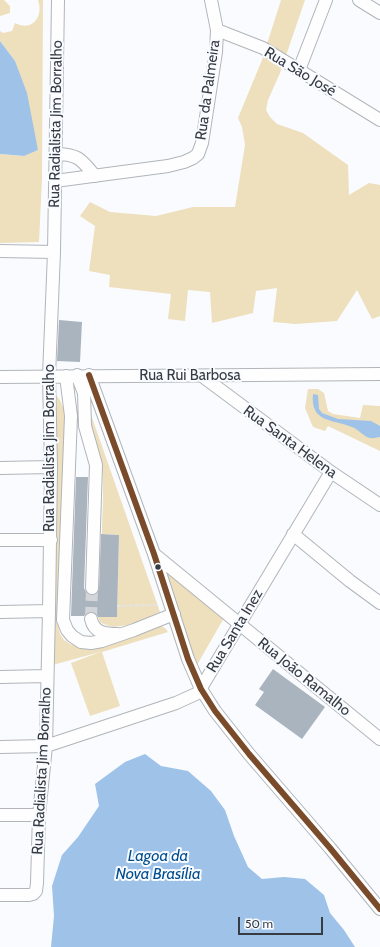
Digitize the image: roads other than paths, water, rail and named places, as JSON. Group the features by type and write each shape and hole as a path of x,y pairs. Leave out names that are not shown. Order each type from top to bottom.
{"street":[{"name":"Rua Radialista Jim Borralho","path":"0,895 23,896 34,894 36,891 39,815 46,746 51,540 49,376 54,252 58,0"},
{"name":"Rua da Palmeira","path":"55,181 168,166 184,162 198,154 202,143 205,126 216,52 217,30 211,0"},
{"path":"298,70 326,0"},
{"path":"359,0 380,13"},
{"name":"Rua São José","path":"217,30 263,48 380,120"},
{"path":"55,154 69,154 77,158 86,164 95,176"},
{"path":"0,252 54,252"},
{"name":"Rua Rui Barbosa","path":"0,376 380,374"},
{"path":"77,375 84,393 85,426 96,465 92,588"},
{"path":"77,375 97,396 154,554 188,659 201,689 215,711 249,754 380,909"},
{"path":"77,375 71,416 63,620 67,630 72,636 81,642 90,643 102,641 134,630 172,609"},
{"name":"Rua Santa Helena","path":"202,376 331,472 380,505"},
{"path":"84,393 97,396"},
{"path":"0,468 51,467"},
{"name":"Rua Santa Inez","path":"0,747 46,746 176,703 198,693 331,472"},
{"path":"293,534 380,604"},
{"path":"0,540 51,540"},
{"name":"Rua João Ramalho","path":"154,554 380,739"},
{"path":"0,612 49,611"},
{"path":"90,619 92,626 98,631 110,634 122,634"},
{"path":"0,677 47,676"},
{"path":"0,815 39,815"}],"water":[{"path":"0,41 15,61 27,93 38,150 24,156 0,154"},
{"path":"313,394 318,395 319,409 322,413 338,419 371,421 380,426 380,437 368,437 354,428 345,424 331,421 319,415 315,410 313,403"},
{"name":"Lagoa da Nova Brasília","path":"145,754 161,766 188,771 211,791 225,810 234,836 248,867 262,879 284,877 305,879 324,895 330,913 344,930 355,947 51,947 54,916 52,886 62,855 78,837 99,806 95,784 125,762"}],"tunnel":[{"path":"91,619 92,588"}]}
